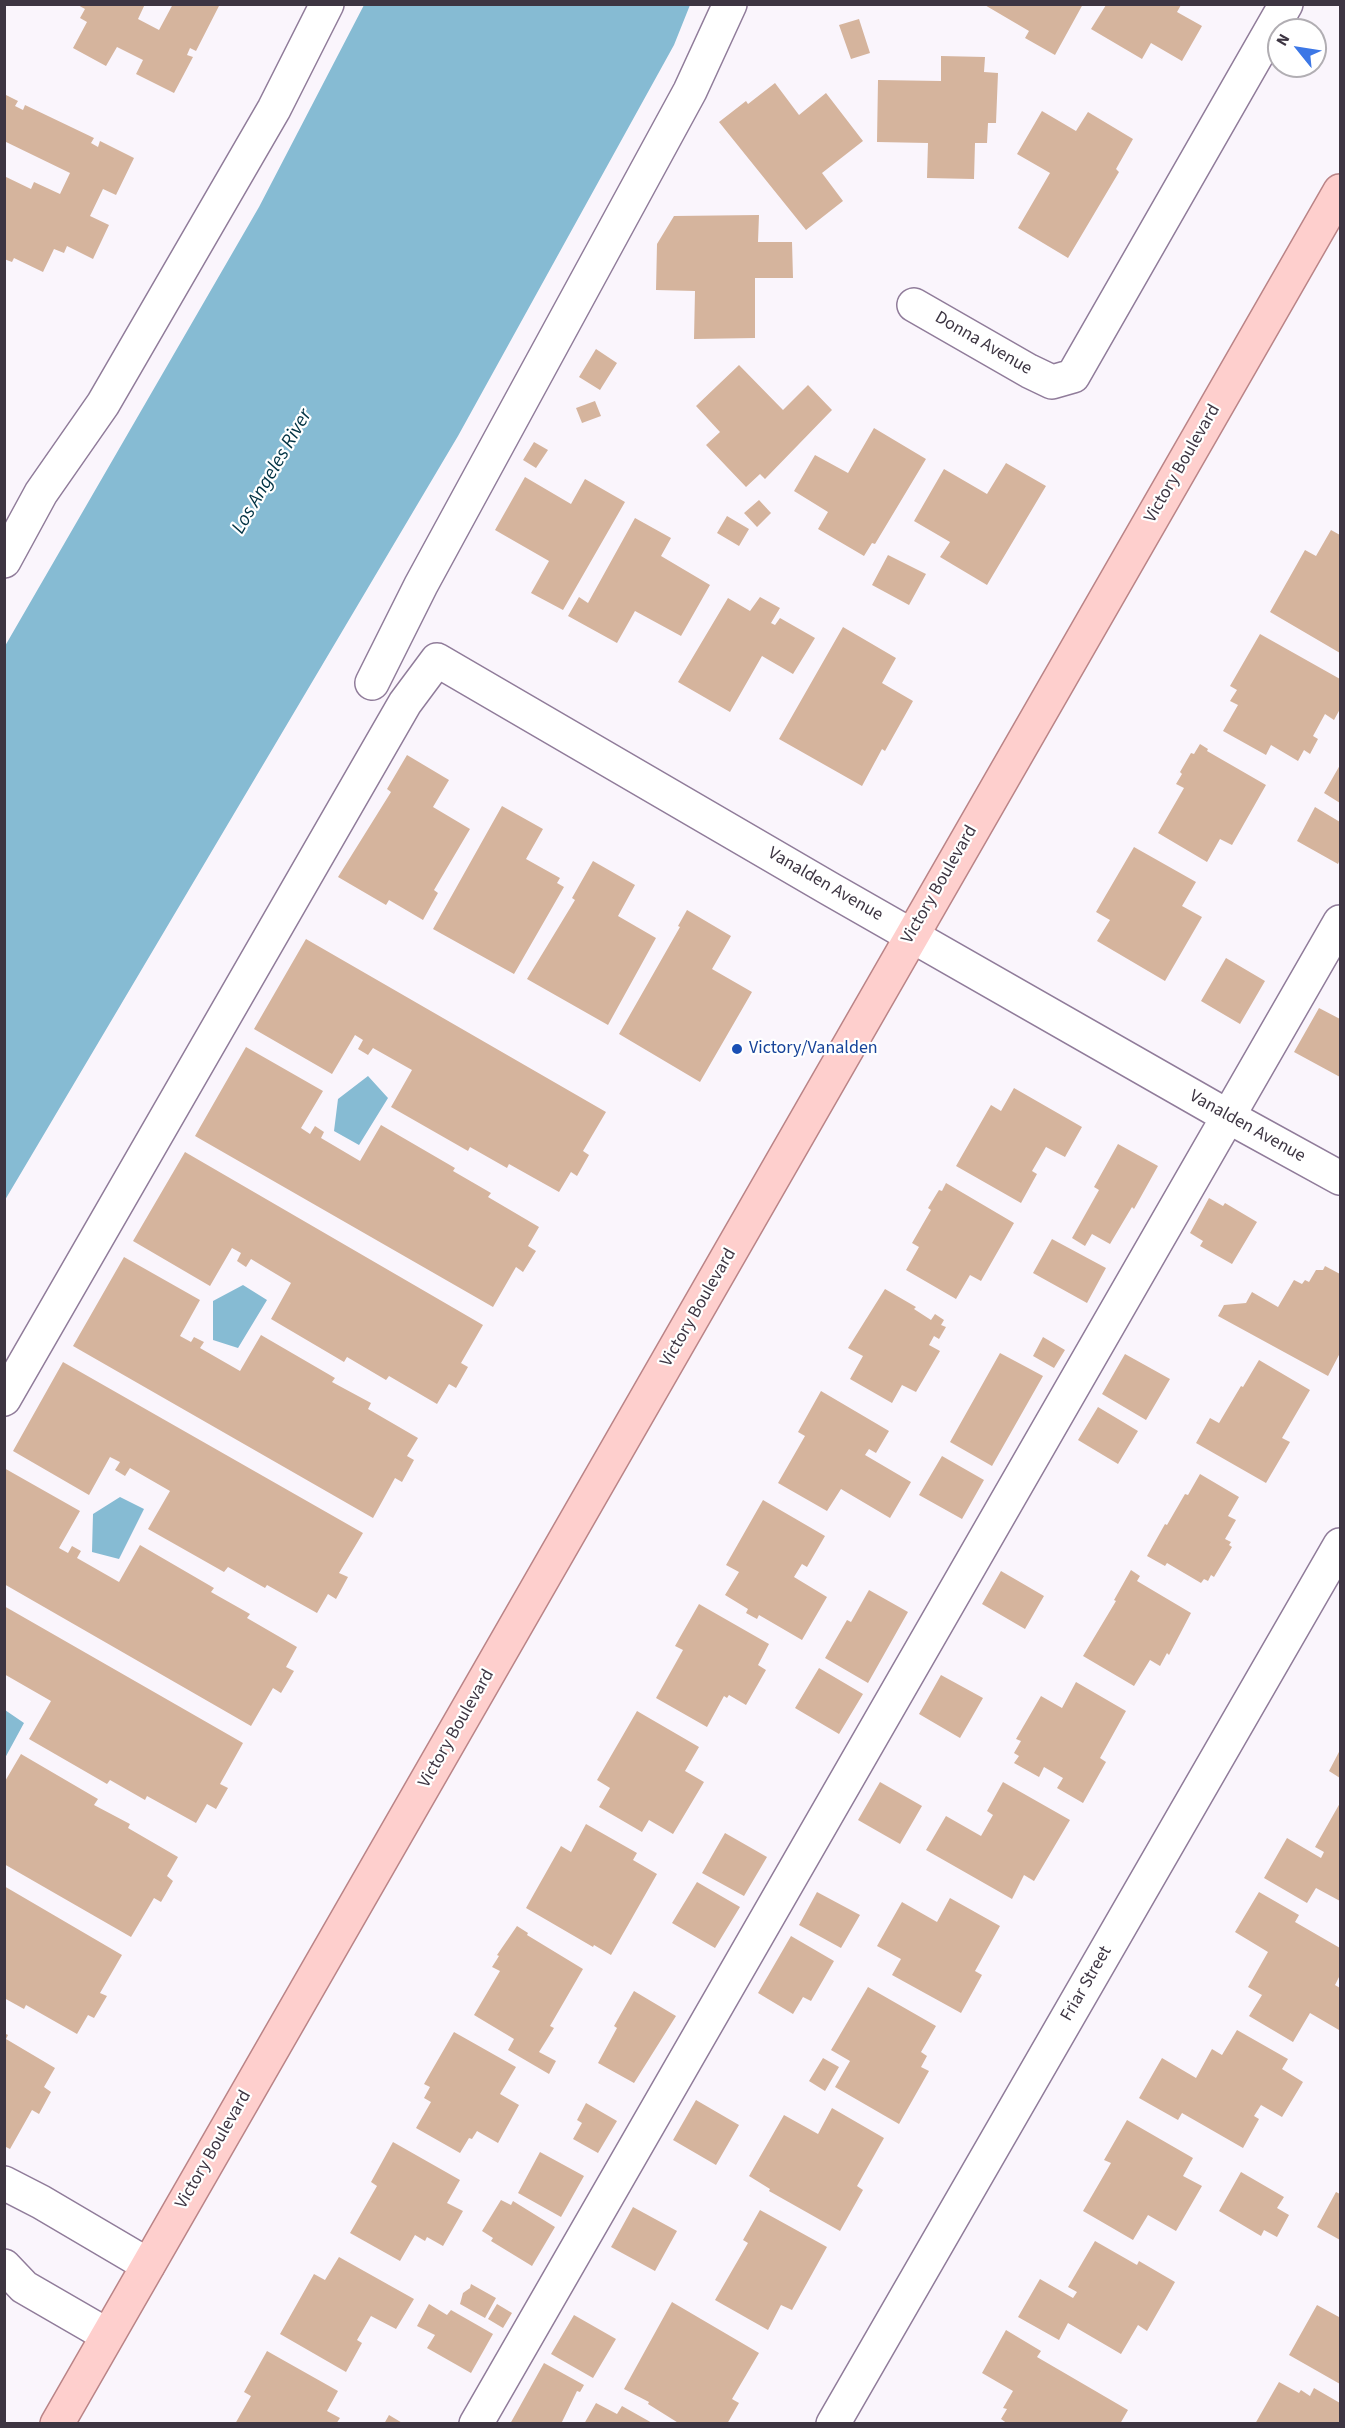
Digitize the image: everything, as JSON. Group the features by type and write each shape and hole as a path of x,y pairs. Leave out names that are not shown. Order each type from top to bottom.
{"main road":[{"name":"Victory Boulevard","path":"57,2424 911,935 1341,191"}],"street":[{"path":"4,561 42,493 103,404 192,251 274,109 327,4"},
{"path":"372,683 421,585 690,91 730,4"},
{"name":"Donna Avenue","path":"914,304 1029,372 1052,382 1073,376 1286,4"},
{"name":"Vanalden Avenue","path":"4,1399 405,703 437,660 911,935 1229,1117 1341,1178"},
{"path":"476,2424 1341,922"},
{"name":"Friar Street","path":"833,2424 1341,1545"},
{"path":"4,2183 148,2265"},
{"path":"11,2282 107,2335"}],"water":[{"name":"Los Angeles River","path":"364,5 690,5 674,45 458,436 5,1200 5,646 259,207"},
{"path":"368,1076 388,1098 359,1145 334,1131 338,1099"},
{"path":"243,1285 267,1300 238,1348 213,1340 213,1301"},
{"path":"120,1497 144,1509 119,1559 92,1552 93,1514"},
{"path":"5,1710 24,1723 5,1758"}],"building":[{"path":"76,4 145,4 138,19 159,30 173,4 220,4 196,51 190,48 187,55 193,57 174,93 136,74 143,60 117,47 106,66 73,48 87,22 80,18 85,9"},
{"path":"983,4 1083,4 1055,55 1025,38 1029,31"},
{"path":"1106,5 1181,5 1177,12 1202,26 1182,61 1151,43 1142,59 1091,29"},
{"path":"859,19 870,53 851,59 839,25"},
{"path":"941,56 985,57 984,72 998,73 996,123 988,123 987,143 975,143 974,179 927,178 928,143 877,142 878,80 941,81"},
{"path":"775,83 799,115 826,93 863,141 822,173 843,201 806,230 719,122 746,101 748,104"},
{"path":"4,94 18,101 15,106 23,110 25,105 94,138 91,143 98,147 100,141 134,158 116,195 103,189 90,216 109,225 93,259 67,246 64,253 54,249 43,272 14,258 12,262 4,259 4,176 31,189 34,182 60,194 70,173 4,141"},
{"path":"1042,111 1076,131 1088,112 1133,139 1116,169 1119,172 1068,258 1018,228 1050,173 1017,154"},
{"path":"759,215 758,242 792,242 793,278 755,278 755,338 694,339 695,291 656,290 657,244 674,216"},
{"path":"596,349 617,363 600,390 579,377"},
{"path":"739,365 783,410 808,385 832,410 765,479 760,474 746,487 706,445 720,432 696,406"},
{"path":"595,401 601,416 582,423 576,408"},
{"path":"874,428 926,459 875,544 872,543 864,556 818,529 828,512 794,491 815,455 848,473"},
{"path":"534,442 548,450 536,468 523,460"},
{"path":"1006,463 1046,486 987,585 940,557 950,542 914,521 944,469 987,494"},
{"path":"525,477 571,504 585,479 625,502 563,610 531,593 549,561 495,530"},
{"path":"759,500 771,513 757,527 744,513"},
{"path":"727,516 749,529 739,546 717,533"},
{"path":"635,518 671,538 661,556 710,585 681,636 635,611 617,643 568,616 579,597 588,603"},
{"path":"1331,530 1340,535 1340,653 1270,612 1305,550 1316,556"},
{"path":"888,555 926,574 909,605 872,585"},
{"path":"760,597 780,608 771,623 775,625 780,618 815,638 793,674 762,656 730,712 678,682 728,598 750,611"},
{"path":"843,627 896,658 882,683 913,701 885,751 882,749 862,786 779,739"},
{"path":"1260,634 1340,679 1340,709 1334,720 1325,714 1313,736 1318,739 1310,754 1304,750 1298,761 1271,745 1266,755 1223,731 1238,705 1230,701 1237,690 1230,686"},
{"path":"1200,744 1208,749 1207,751 1266,785 1232,845 1220,839 1207,862 1158,833 1184,788 1176,784 1182,774 1180,772 1191,753 1194,754"},
{"path":"407,755 449,780 433,807 470,829 434,890 438,893 423,920 389,900 386,905 338,877 391,792 387,789"},
{"path":"1340,765 1340,803 1324,793"},
{"path":"502,806 543,829 526,859 560,878 557,883 564,887 514,974 433,929"},
{"path":"1315,807 1340,822 1338,864 1297,841"},
{"path":"1134,847 1196,882 1182,906 1202,917 1165,981 1097,941 1110,920 1096,912"},
{"path":"593,861 635,885 618,916 656,938 608,1025 527,979 575,900 572,898"},
{"path":"687,910 731,936 712,969 752,992 700,1082 619,1034 680,927 678,926"},
{"path":"306,939 606,1112 583,1151 589,1155 577,1176 571,1172 559,1192 509,1164 507,1168 470,1147 468,1151 391,1107 412,1070 373,1048 368,1055 358,1049 363,1040 355,1035 332,1074 254,1029"},
{"path":"1226,958 1265,981 1240,1024 1201,1001"},
{"path":"1319,1008 1340,1019 1340,1077 1294,1052"},
{"path":"246,1047 323,1091 301,1128 310,1134 315,1126 324,1132 321,1138 360,1161 381,1125 455,1168 453,1171 491,1193 488,1197 539,1227 528,1246 536,1251 523,1272 516,1267 493,1307 195,1136"},
{"path":"1014,1088 1082,1127 1065,1157 1046,1147 1032,1171 1037,1174 1021,1203 956,1166 991,1105 1001,1111"},
{"path":"1118,1144 1158,1166 1134,1209 1132,1207 1110,1244 1092,1234 1085,1246 1072,1238 1099,1190 1094,1187"},
{"path":"185,1152 483,1325 461,1363 468,1367 456,1388 449,1384 437,1404 389,1376 386,1380 347,1357 344,1362 271,1319 291,1283 251,1259 246,1267 237,1261 241,1253 232,1248 210,1286 133,1241"},
{"path":"946,1183 1014,1223 981,1281 970,1275 956,1299 906,1270 919,1247 912,1243 931,1210 928,1208"},
{"path":"1209,1198 1223,1206 1225,1203 1257,1222 1232,1264 1200,1246 1203,1241 1190,1233"},
{"path":"1052,1239 1106,1268 1087,1303 1033,1273"},
{"path":"124,1257 200,1300 180,1336 191,1342 194,1337 204,1342 200,1348 240,1371 261,1335 335,1378 332,1382 371,1403 368,1409 418,1438 407,1456 414,1460 402,1482 395,1478 373,1518 73,1346"},
{"path":"1325,1266 1340,1274 1340,1353 1328,1376 1218,1316 1224,1305 1246,1303 1252,1292 1278,1307 1294,1280 1302,1284 1305,1280 1309,1282 1316,1270 1323,1270"},
{"path":"885,1289 916,1307 914,1309 931,1320 935,1314 944,1320 941,1325 946,1327 939,1339 934,1336 929,1345 940,1351 916,1392 902,1385 892,1403 850,1379 863,1356 848,1348"},
{"path":"1043,1337 1065,1350 1054,1368 1033,1356"},
{"path":"1000,1353 1043,1376 992,1466 950,1442"},
{"path":"1125,1354 1170,1379 1146,1420 1102,1394"},
{"path":"1259,1360 1310,1390 1282,1438 1290,1442 1266,1483 1196,1443 1210,1418 1219,1423"},
{"path":"63,1362 363,1533 339,1573 348,1577 336,1599 328,1594 317,1613 267,1585 265,1588 228,1567 224,1572 148,1529 170,1491 130,1468 125,1476 115,1470 120,1462 110,1457 89,1495 13,1451"},
{"path":"821,1391 889,1431 876,1453 869,1449 865,1455 911,1482 890,1518 841,1489 827,1511 778,1483 805,1436 798,1432"},
{"path":"1098,1407 1138,1431 1118,1464 1078,1440"},
{"path":"942,1456 984,1480 962,1519 919,1495"},
{"path":"4,1468 80,1511 59,1548 68,1553 72,1546 81,1551 77,1558 119,1582 140,1545 214,1588 211,1592 250,1614 247,1618 297,1647 286,1667 294,1671 281,1693 273,1688 251,1726 4,1584"},
{"path":"1200,1474 1239,1497 1228,1516 1236,1520 1225,1539 1231,1542 1229,1545 1232,1547 1214,1577 1211,1575 1208,1581 1204,1579 1201,1583 1167,1563 1165,1566 1147,1556 1165,1524 1167,1525 1185,1494 1188,1495"},
{"path":"763,1500 825,1536 807,1567 802,1564 794,1577 827,1597 802,1640 759,1615 757,1619 746,1613 748,1609 725,1595 739,1572 726,1565"},
{"path":"1131,1570 1140,1576 1137,1581 1191,1613 1169,1655 1167,1653 1160,1666 1150,1660 1134,1686 1083,1656 1116,1601 1114,1600"},
{"path":"1001,1571 1044,1596 1025,1629 982,1604"},
{"path":"869,1590 908,1612 868,1683 825,1658 847,1620 851,1622"},
{"path":"699,1604 769,1644 758,1665 766,1670 746,1705 729,1695 727,1698 724,1696 707,1727 656,1698 683,1650 675,1646"},
{"path":"4,1606 243,1743 220,1784 228,1788 216,1809 207,1804 196,1823 147,1796 145,1800 110,1780 107,1784 29,1739 51,1701 4,1674"},
{"path":"819,1668 863,1694 839,1734 795,1708"},
{"path":"941,1675 983,1698 960,1738 919,1714"},
{"path":"1076,1682 1126,1711 1100,1758 1106,1762 1083,1803 1057,1788 1063,1778 1044,1767 1039,1777 1014,1763 1019,1756 1014,1753 1021,1741 1016,1739 1041,1696 1062,1708"},
{"path":"637,1711 699,1747 685,1771 704,1782 673,1834 649,1820 642,1832 599,1807 610,1788 597,1780"},
{"path":"1340,1750 1340,1778 1329,1771"},
{"path":"21,1754 98,1799 94,1805 130,1824 128,1828 178,1857 167,1876 173,1881 161,1902 154,1898 131,1937 4,1864 4,1783"},
{"path":"880,1782 922,1806 900,1844 858,1820"},
{"path":"1003,1782 1070,1820 1034,1881 1024,1875 1012,1899 926,1850 946,1816 981,1836 993,1815 987,1811"},
{"path":"1340,1803 1340,1901 1316,1888 1307,1903 1264,1878 1287,1838 1321,1858 1324,1852 1315,1847"},
{"path":"586,1824 637,1853 633,1860 657,1874 611,1955 526,1908 561,1846 571,1852"},
{"path":"725,1833 767,1857 744,1896 702,1873"},
{"path":"697,1882 740,1907 715,1948 672,1923"},
{"path":"4,1886 122,1955 100,1993 107,1996 94,2018 88,2015 77,2034 26,2005 24,2009 4,1998"},
{"path":"817,1892 860,1915 841,1948 799,1925"},
{"path":"1259,1892 1299,1915 1295,1922 1340,1948 1340,1975 1335,1985 1340,1988 1339,2030 1310,2013 1293,2042 1249,2016 1262,1995 1248,1987 1268,1952 1235,1932"},
{"path":"950,1898 1000,1926 975,1971 982,1975 961,2013 892,1975 901,1959 877,1946 902,1902 937,1922"},
{"path":"517,1926 528,1933 527,1935 583,1969 550,2026 554,2028 539,2052 556,2061 549,2074 508,2050 514,2039 474,2015 500,1971 492,1967 499,1956 497,1955"},
{"path":"791,1936 834,1961 811,2001 803,1997 793,2014 758,1993"},
{"path":"868,1987 936,2026 921,2052 927,2056 921,2067 929,2071 899,2124 835,2087 850,2061 831,2050"},
{"path":"634,1991 676,2016 634,2083 598,2063 617,2028 614,2026"},
{"path":"1237,2030 1288,2059 1282,2069 1303,2082 1282,2117 1261,2105 1254,2116 1259,2119 1243,2148 1182,2113 1178,2120 1139,2098 1162,2058 1196,2078 1212,2049 1222,2055"},
{"path":"454,2032 516,2067 500,2094 519,2105 498,2143 477,2131 472,2139 469,2138 460,2153 416,2128 431,2102 424,2098 430,2087 424,2084"},
{"path":"4,2033 8,2035 6,2039 55,2068 44,2087 51,2092 39,2114 32,2110 10,2149 4,2146"},
{"path":"823,2058 839,2067 825,2091 809,2081"},
{"path":"696,2100 739,2125 716,2165 673,2140"},
{"path":"586,2103 617,2121 598,2153 573,2139 582,2123 577,2120"},
{"path":"832,2108 884,2138 857,2186 863,2190 840,2231 769,2191 770,2189 749,2176 784,2115 818,2134"},
{"path":"1127,2120 1193,2158 1183,2176 1202,2186 1176,2231 1148,2215 1133,2240 1083,2211 1111,2163 1104,2160"},
{"path":"393,2142 460,2180 447,2203 463,2211 443,2246 427,2237 425,2241 415,2235 400,2261 350,2233 377,2186 371,2182"},
{"path":"540,2152 584,2176 561,2217 518,2193"},
{"path":"1241,2172 1284,2197 1277,2208 1289,2215 1277,2237 1264,2230 1261,2236 1219,2211"},
{"path":"1336,2192 1340,2194 1340,2240 1317,2227"},
{"path":"501,2200 511,2205 513,2201 555,2227 532,2266 491,2241 493,2238 482,2231"},
{"path":"633,2207 677,2231 655,2271 611,2247"},
{"path":"760,2210 827,2247 792,2310 781,2305 768,2330 715,2300 748,2243 743,2240"},
{"path":"1095,2241 1137,2265 1139,2261 1175,2282 1147,2331 1138,2325 1121,2354 1068,2323 1059,2340 1018,2317 1040,2279 1073,2298 1077,2292 1068,2287"},
{"path":"339,2257 414,2299 396,2329 371,2316 357,2340 362,2343 346,2372 280,2334 314,2274 325,2280"},
{"path":"471,2284 496,2298 485,2318 460,2304 463,2293 470,2288"},
{"path":"672,2302 759,2353 732,2399 739,2403 727,2424 680,2424 648,2404 649,2402 624,2389"},
{"path":"429,2304 447,2315 451,2310 493,2334 471,2373 427,2348 435,2335 417,2326"},
{"path":"497,2304 512,2313 503,2328 488,2319"},
{"path":"1317,2305 1339,2317 1340,2314 1340,2384 1289,2355"},
{"path":"574,2315 616,2339 593,2378 551,2354"},
{"path":"1006,2330 1041,2351 1037,2357 1128,2410 1120,2424 1008,2424 1001,2419 1007,2409 1003,2408 1013,2391 982,2373"},
{"path":"267,2351 338,2391 327,2411 340,2418 336,2424 235,2424 251,2396 244,2392"},
{"path":"544,2363 584,2385 580,2392 577,2391 561,2424 510,2424"},
{"path":"1279,2382 1310,2396 1314,2388 1340,2403 1340,2424 1255,2424"},
{"path":"596,2403 617,2414 622,2406 654,2424 584,2424"},
{"path":"389,2415 404,2424 384,2424"}],"place":[{"name":"Victory/Vanalden","path":"737,1049"}]}
